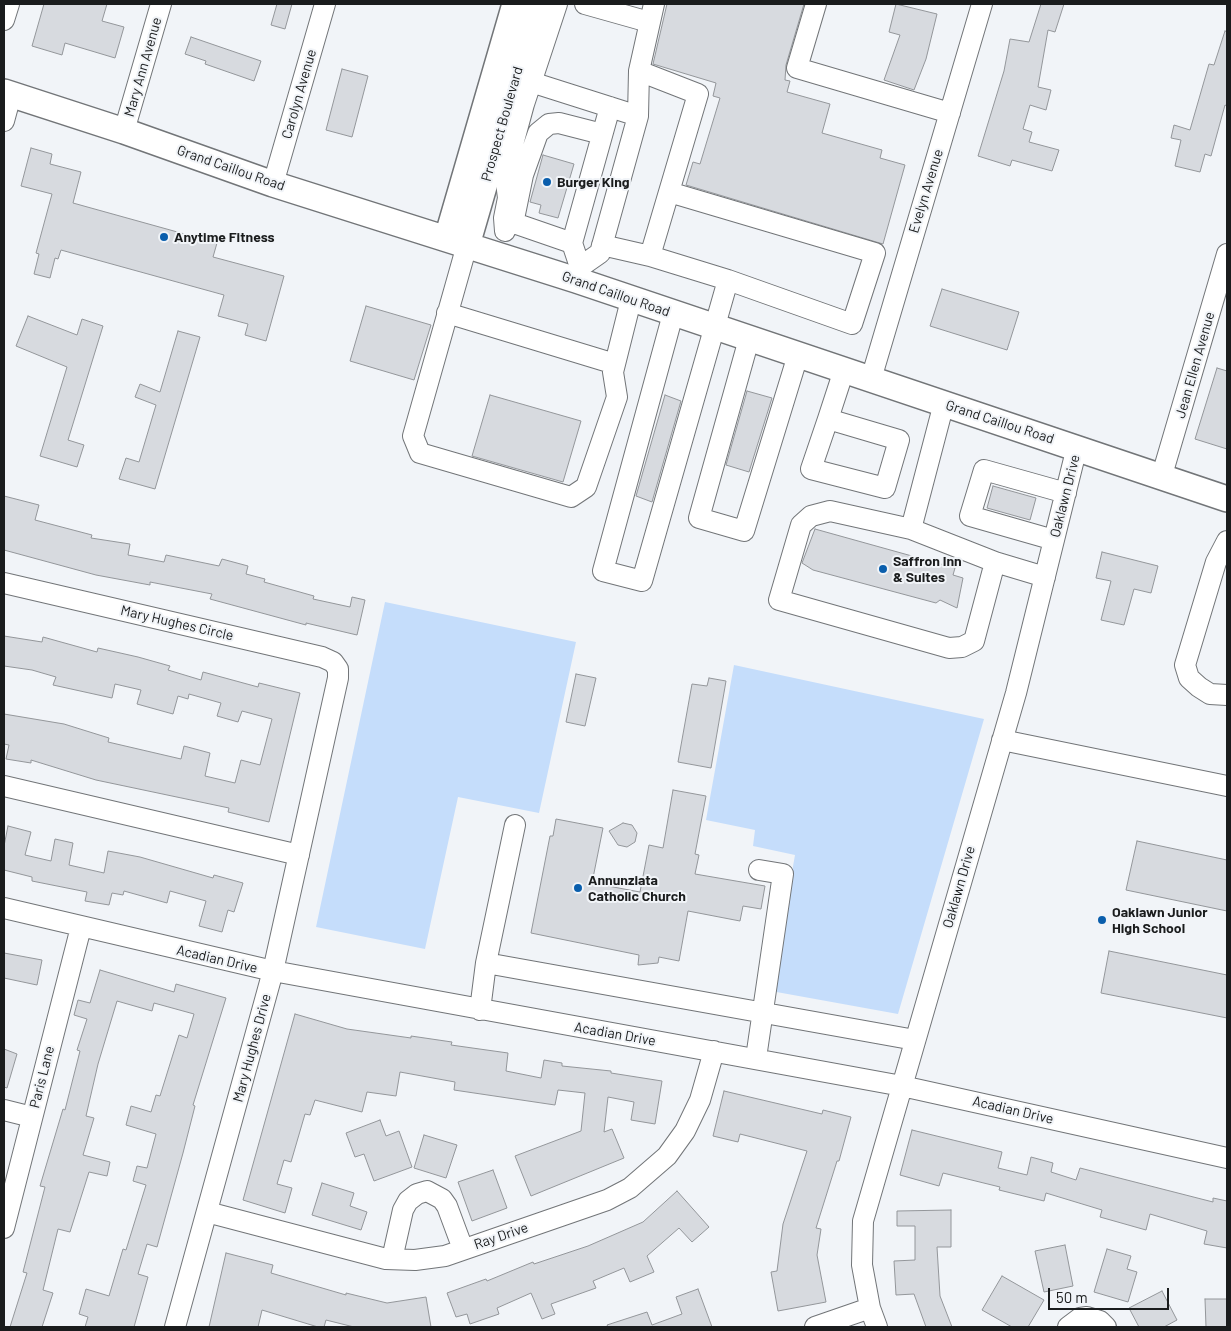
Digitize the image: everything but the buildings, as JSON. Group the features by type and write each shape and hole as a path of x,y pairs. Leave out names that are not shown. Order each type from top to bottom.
{"main road":[{"name":"Prospect Boulevard","path":"457,242 515,4"},
{"name":"Prospect Boulevard","path":"457,242 497,173 535,43 537,4"},
{"name":"Grand Caillou Road","path":"8,93 124,131 273,184 497,255 578,274 631,300 1227,498"}],"street":[{"path":"4,20 9,4"},
{"name":"Mary Ann Avenue","path":"124,131 161,4"},
{"name":"Carolyn Avenue","path":"273,184 325,4"},
{"path":"557,4 535,43 531,82 497,173 508,198 504,218 510,227 572,243"},
{"path":"578,274 600,253 638,116 638,71 652,13 585,4"},
{"path":"816,4 797,68 950,113"},
{"name":"Evelyn Avenue","path":"870,379 982,4"},
{"path":"638,71 698,94 650,256"},
{"path":"531,82 638,116"},
{"path":"4,121 8,93"},
{"path":"578,274 572,243 610,107"},
{"path":"497,255 510,227 538,133 549,124 559,123 602,134"},
{"path":"669,192 906,261"},
{"path":"457,242 448,313 412,436 420,453 571,497 586,487 617,397 613,372 631,300"},
{"path":"602,245 650,256 728,280 852,324 875,253"},
{"name":"Jean Ellen Avenue","path":"1162,475 1227,254"},
{"path":"673,314 603,571 642,581 728,280"},
{"path":"448,313 615,364"},
{"path":"749,339 699,518 744,531 798,355"},
{"path":"828,419 844,370"},
{"path":"911,529 944,403"},
{"name":"Oaklawn Drive","path":"877,1327 870,1308 862,1265 863,1221 1002,740 1077,447"},
{"path":"1054,540 970,516 984,470 1066,493"},
{"path":"994,562 974,641 962,647 949,648 780,600 801,525 811,516 830,511 911,529 994,562 1045,577"},
{"path":"1226,548 1216,562 1185,665 1189,678 1198,687 1210,694 1227,694"},
{"name":"Mary Hughes Circle","path":"4,582 322,657 333,662 338,669 338,678"},
{"name":"Mary Hughes Drive","path":"176,1327 273,971 338,678"},
{"path":"1002,740 1227,786"},
{"path":"4,786 299,855"},
{"path":"480,1010 486,963 515,825"},
{"path":"756,1058 783,874 759,870"},
{"name":"Acadian Drive","path":"4,908 273,971 902,1086 1227,1158"},
{"name":"Paris Lane","path":"4,1228 81,927"},
{"path":"486,963 762,1011 915,1040"},
{"name":"Ray Drive","path":"207,1212 364,1255 392,1260 415,1260 445,1256 607,1200 630,1188 646,1176 667,1156 685,1130 700,1100 714,1051"},
{"path":"4,1110 32,1117"},
{"path":"392,1260 406,1206 417,1194 427,1191 442,1199 447,1206 463,1250"},
{"path":"815,1327 870,1308"},
{"path":"1068,1327 1080,1318 1087,1317 1100,1321 1106,1327"}],"shaded area":[{"path":"385,602 576,642 539,813 458,797 425,949 316,927"},
{"path":"734,665 984,719 898,1014 771,991 795,855 753,846 755,830 706,820"}],"place":[{"name":"Burger King","path":"547,182"},
{"name":"Anytime Fitness","path":"164,237"},
{"name":"Saffron Inn & Suites","path":"883,569"},
{"name":"Annunziata Catholic Church","path":"578,888"},
{"name":"Oaklawn Junior High School","path":"1102,920"}]}
